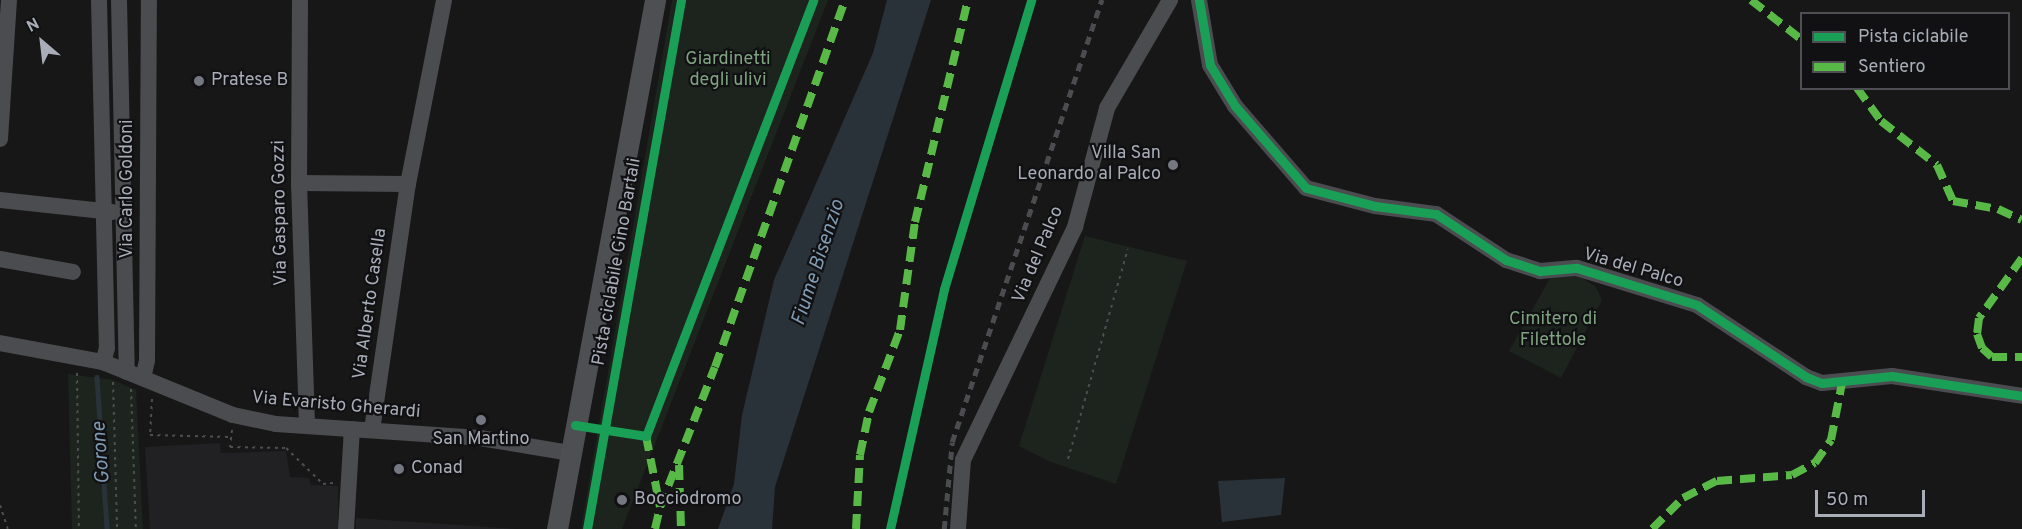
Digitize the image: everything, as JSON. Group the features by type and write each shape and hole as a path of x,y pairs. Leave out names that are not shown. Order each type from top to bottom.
{"main road":[{"path":"557,529 655,0"}],"street":[{"path":"0,139 9,0"},
{"name":"Via Carlo Goldoni","path":"99,0 102,212 107,348 129,372"},
{"name":"Via Carlo Goldoni","path":"119,0 122,212 129,372"},
{"name":"Via Carlo Goldoni","path":"129,372 147,360 148,0"},
{"name":"Via Gasparo Gozzi","path":"300,0 299,183 307,424"},
{"name":"Via Alberto Casella","path":"372,430 408,184 444,0"},
{"name":"Via del Palco","path":"958,529 963,460 1075,227 1107,108 1170,0"},
{"name":"Via del Palco","path":"1199,0 1210,65 1235,106 1306,188 1375,206 1436,214 1506,260 1540,271 1577,268 1697,305 1806,377 1822,383 1892,376 2022,396"},
{"path":"299,183 408,184"},
{"path":"0,200 102,212"},
{"name":"Via Carlo Goldoni","path":"102,212 122,212"},
{"path":"0,259 73,272"},
{"name":"Via Evaristo Gherardi","path":"0,343 76,356 129,372 233,416 276,424 307,424 480,438 571,453"},
{"path":"346,529 352,429"}],"path":[{"path":"1068,459 1128,249"},
{"path":"76,356 79,529"},
{"path":"129,372 150,435 231,437"},
{"path":"117,529 129,372"},
{"path":"129,372 136,529"},
{"path":"233,416 230,447 286,448 323,484 350,481"},
{"path":"0,506 8,529"}],"shaded area":[{"path":"220,443 221,453 286,451 290,477 309,478 311,485 338,486 338,529 150,529 145,447"},
{"path":"356,518 517,529 356,529"}],"green space":[{"name":"Giardinetti degli ulivi","path":"672,0 828,0 622,529 581,529"},
{"path":"1085,236 1187,261 1116,484 1051,462 1019,446"},
{"name":"Cimitero di Filettole","path":"1553,273 1575,273 1596,287 1602,300 1561,378 1509,351"},
{"path":"68,374 113,380 136,390 143,529 72,529"}],"water":[{"name":"Fiume Bisenzio","path":"887,0 931,0 775,487 772,529 718,529 734,484 742,415 774,280 873,53"},
{"path":"1285,478 1281,515 1222,522 1218,481"}],"waterway":[{"name":"Gorone","path":"97,377 107,529"}],"railway":[{"path":"944,529 952,442 1102,0"}],"marked path":[{"path":"655,529 660,507 715,367 845,0"},
{"path":"856,529 860,455 869,412 900,330 915,222 968,0"},
{"path":"1751,0 1800,38"},
{"path":"1858,90 1881,121 1937,165 1953,201 1998,209 2022,220"},
{"path":"2022,258 1979,318 1977,334 1982,348 1992,357 2022,357"},
{"path":"1652,529 1683,498 1717,481 1792,475 1815,463 1831,440 1842,383"},
{"path":"646,436 660,507"},
{"path":"679,465 681,529"}],"cycle path":[{"name":"Pista ciclabile Gino Bartali","path":"587,529 681,0"},
{"path":"575,425 646,436 813,0"},
{"path":"890,529 944,289 1031,0"},
{"path":"1199,0 1210,65 1235,106 1306,188 1375,206 1436,214 1506,260 1540,271 1577,268 1697,305 1806,377 1822,383 1892,376 2022,396"}],"place":[{"name":"Pratese B","path":"199,81"},
{"name":"Villa San Leonardo al Palco","path":"1173,165"},
{"name":"San Martino","path":"481,420"},
{"name":"Conad","path":"399,469"},
{"name":"Bocciodromo","path":"622,500"}]}
